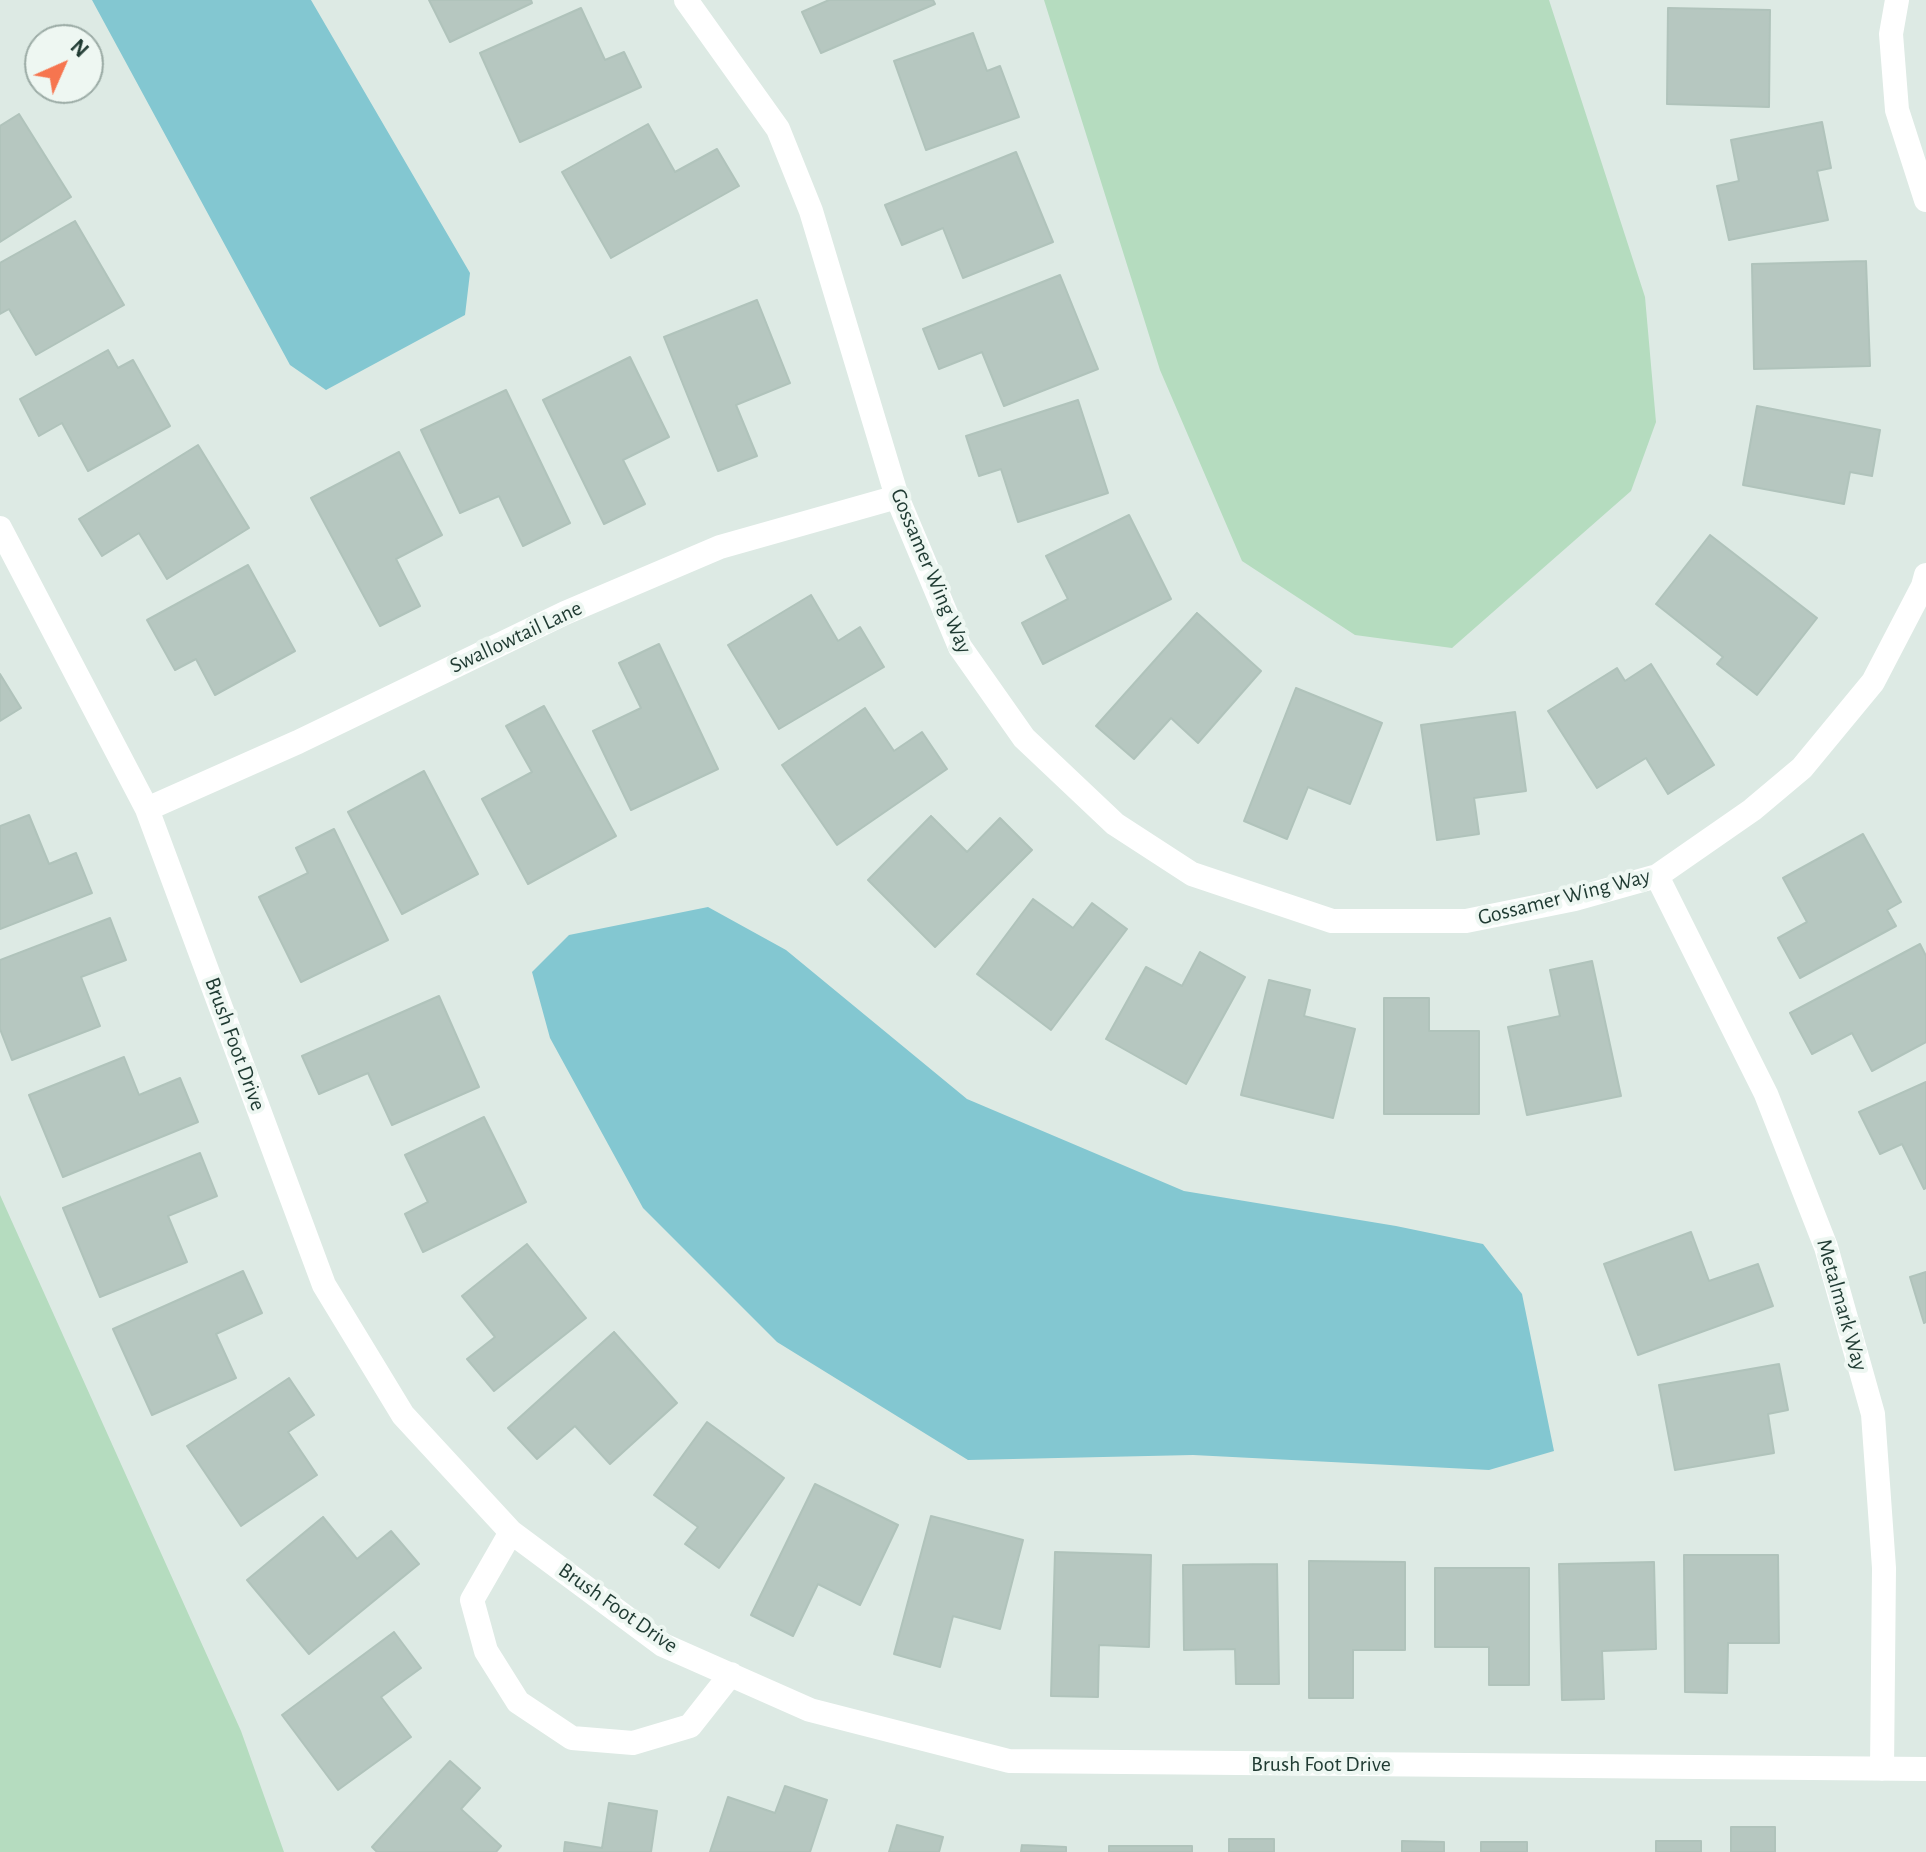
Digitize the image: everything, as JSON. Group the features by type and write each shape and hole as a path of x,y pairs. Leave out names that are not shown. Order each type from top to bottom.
{"street":[{"name":"Gossamer Wing Way","path":"686,0 778,129 811,211 897,497 960,647 1024,738 1115,824 1192,874 1332,921 1466,921 1575,899 1657,876 1752,810 1802,768 1873,682 1926,575"},
{"path":"1897,0 1891,34 1897,110 1926,200"},
{"name":"Swallowtail Lane","path":"147,809 298,742 565,613 720,547 897,497"},
{"name":"Brush Foot Drive","path":"0,528 147,809 324,1285 403,1415 511,1532 663,1645 810,1710 1009,1761 1926,1769"},
{"name":"Metalmark Way","path":"1657,876 1771,1108 1826,1247 1873,1414 1884,1568 1882,1769"},
{"path":"511,1532 472,1600 486,1651 518,1702 572,1738 633,1743 690,1726 731,1674"}],"green space":[{"path":"1044,0 1549,0 1645,297 1656,422 1631,491 1452,648 1355,635 1242,561 1160,370"},
{"path":"0,1195 241,1731 284,1852 0,1852"}],"water":[{"path":"92,0 311,0 470,273 465,315 326,390 290,365"},
{"path":"708,907 786,950 967,1099 1184,1191 1396,1226 1483,1244 1522,1294 1554,1451 1489,1470 1193,1455 968,1460 777,1342 643,1208 550,1038 532,972 569,935"}],"building":[{"path":"429,0 531,0 532,3 450,42"},
{"path":"829,0 933,0 935,4 821,53 802,12"},
{"path":"581,8 605,60 624,52 641,87 520,142 480,53"},
{"path":"1668,8 1770,10 1769,107 1667,104"},
{"path":"973,33 987,71 1000,66 1019,117 926,150 894,61"},
{"path":"19,114 71,197 0,242 0,126"},
{"path":"1822,122 1831,168 1817,171 1828,220 1729,240 1717,186 1739,181 1731,140"},
{"path":"648,124 675,172 717,149 739,186 611,258 562,172"},
{"path":"1016,152 1053,242 963,278 943,228 902,245 885,205"},
{"path":"75,221 124,305 36,355 9,309 0,314 0,263"},
{"path":"1866,261 1870,366 1754,369 1752,264"},
{"path":"1060,275 1098,369 1004,406 982,352 939,369 923,329"},
{"path":"757,300 790,383 736,405 757,456 718,471 664,337"},
{"path":"108,350 118,368 133,360 170,426 88,471 62,423 39,436 20,399"},
{"path":"630,357 669,437 623,460 645,504 604,524 543,400"},
{"path":"506,390 570,523 523,546 499,496 460,513 421,430"},
{"path":"1078,400 1108,493 1018,522 1001,469 979,476 966,436"},
{"path":"1757,406 1880,430 1872,476 1850,472 1844,504 1743,485"},
{"path":"198,445 249,528 167,579 139,533 102,556 79,519"},
{"path":"399,452 442,535 396,559 420,606 380,626 311,498"},
{"path":"1129,515 1171,599 1043,664 1022,623 1068,599 1046,556"},
{"path":"1710,535 1817,618 1757,695 1717,664 1723,657 1656,604"},
{"path":"248,565 295,651 215,695 196,659 175,670 147,620"},
{"path":"811,595 838,641 860,627 884,667 779,729 728,645"},
{"path":"1197,613 1261,671 1198,743 1171,718 1134,759 1096,726"},
{"path":"659,644 718,769 631,810 593,731 641,708 619,663"},
{"path":"1651,664 1714,765 1668,794 1646,758 1597,788 1548,711 1617,668 1625,681"},
{"path":"0,674 21,708 0,721"},
{"path":"1296,688 1382,723 1350,804 1308,787 1287,839 1244,821"},
{"path":"544,706 616,836 528,884 482,799 532,772 506,726"},
{"path":"865,708 894,751 922,732 947,769 837,845 782,765"},
{"path":"1515,712 1526,791 1474,798 1479,834 1437,840 1421,725"},
{"path":"424,771 478,874 402,914 348,812"},
{"path":"29,815 49,864 76,853 92,893 0,929 0,826"},
{"path":"931,816 967,852 1000,818 1032,850 935,947 868,880"},
{"path":"334,829 388,940 301,982 259,897 308,873 296,848"},
{"path":"1863,834 1901,902 1887,910 1896,926 1800,978 1778,938 1807,922 1783,878"},
{"path":"1033,899 1073,928 1092,903 1127,929 1051,1030 977,974"},
{"path":"110,918 126,960 81,977 100,1026 12,1060 0,1029 0,960"},
{"path":"1920,944 1926,956 1926,1042 1872,1071 1852,1033 1812,1054 1790,1013"},
{"path":"1200,952 1245,977 1186,1084 1106,1039 1146,967 1182,986"},
{"path":"1592,961 1621,1096 1527,1115 1508,1027 1560,1016 1550,970"},
{"path":"1269,980 1310,990 1304,1016 1355,1029 1333,1118 1241,1095"},
{"path":"439,996 479,1087 392,1125 368,1073 319,1094 302,1056"},
{"path":"1384,998 1429,998 1429,1031 1479,1031 1479,1114 1384,1114"},
{"path":"124,1057 139,1095 180,1078 198,1122 63,1177 29,1095"},
{"path":"1926,1082 1924,1189 1902,1144 1880,1154 1859,1112"},
{"path":"484,1117 526,1202 423,1252 405,1214 428,1202 405,1155"},
{"path":"200,1153 217,1196 168,1216 187,1262 100,1297 63,1208"},
{"path":"1691,1232 1709,1281 1758,1264 1773,1306 1638,1355 1604,1264"},
{"path":"527,1244 586,1318 494,1391 467,1359 495,1337 462,1296"},
{"path":"243,1271 262,1313 216,1334 236,1378 152,1415 113,1329"},
{"path":"1926,1272 1926,1322 1924,1323 1910,1277"},
{"path":"614,1332 677,1403 610,1464 575,1426 537,1459 508,1428"},
{"path":"1779,1364 1788,1410 1768,1414 1774,1453 1675,1470 1659,1385"},
{"path":"289,1378 314,1415 288,1432 317,1475 241,1526 187,1446"},
{"path":"707,1422 784,1478 719,1568 685,1544 698,1527 654,1495"},
{"path":"815,1484 898,1525 860,1605 818,1584 793,1636 751,1615"},
{"path":"931,1516 1023,1540 1000,1629 953,1616 940,1667 894,1654"},
{"path":"323,1517 357,1559 391,1531 419,1564 309,1654 247,1580"},
{"path":"1055,1552 1151,1555 1149,1647 1099,1645 1098,1697 1051,1696"},
{"path":"1684,1555 1778,1555 1779,1643 1728,1643 1727,1693 1685,1692"},
{"path":"1309,1561 1405,1562 1405,1650 1353,1650 1353,1698 1309,1698"},
{"path":"1654,1562 1656,1649 1602,1651 1604,1699 1562,1700 1559,1564"},
{"path":"1277,1564 1279,1684 1236,1684 1235,1649 1184,1650 1183,1565"},
{"path":"1435,1568 1529,1568 1529,1685 1489,1685 1489,1647 1435,1647"},
{"path":"394,1632 421,1668 381,1697 411,1737 338,1790 282,1715"},
{"path":"450,1761 480,1788 461,1809 501,1846 496,1852 377,1852 372,1847"},
{"path":"785,1786 827,1800 810,1852 710,1852 728,1797 775,1813"},
{"path":"609,1803 657,1811 651,1852 564,1852 565,1842 602,1848"},
{"path":"897,1825 943,1837 939,1852 889,1852"},
{"path":"1731,1827 1775,1827 1775,1852 1731,1852"},
{"path":"1229,1839 1274,1839 1274,1852 1229,1852"},
{"path":"1402,1841 1444,1842 1444,1852 1402,1852"},
{"path":"1656,1841 1701,1841 1701,1852 1656,1852"},
{"path":"1481,1842 1527,1842 1527,1852 1481,1852"},
{"path":"1022,1845 1066,1847 1066,1852 1021,1852"},
{"path":"1109,1846 1192,1846 1192,1852 1109,1852"}]}
